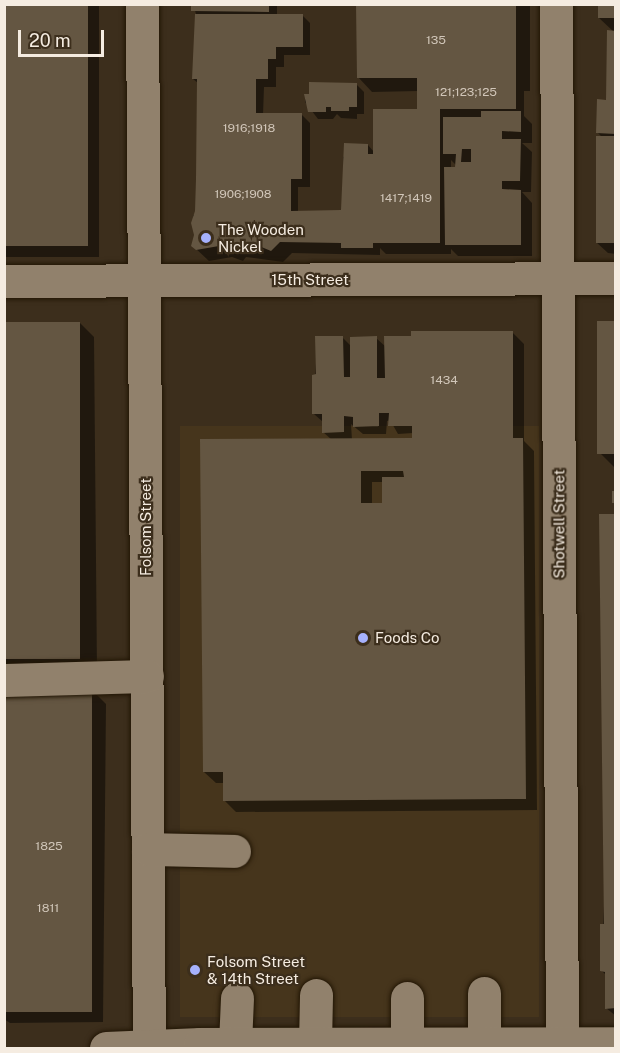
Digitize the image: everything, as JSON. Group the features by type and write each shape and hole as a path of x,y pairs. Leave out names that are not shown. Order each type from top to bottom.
{"street":[{"name":"Folsom Street","path":"142,4 149,1047"},
{"name":"Shotwell Street","path":"556,4 562,1043"},
{"name":"15th Street","path":"4,281 615,278"},
{"path":"4,680 147,676"},
{"path":"148,849 234,851"},
{"path":"484,993 484,1043"},
{"path":"315,1044 316,995"},
{"path":"235,1044 237,998"},
{"path":"407,998 407,1043"},
{"path":"106,1048 235,1044 366,1046 407,1043 615,1042"}],"shaded area":[{"path":"180,426 539,426 539,1017 180,1017"}],"building":[{"path":"4,4 88,4 88,246 4,246"},
{"path":"356,4 516,4 516,109 440,109 440,243 373,243 373,248 341,248 341,243 280,242 271,251 259,246 234,246 231,250 219,246 196,250 191,246 194,235 191,223 195,211 196,179 197,79 192,79 195,14 303,14 303,47 276,47 276,59 268,59 268,79 256,79 256,113 302,113 302,179 291,179 291,211 341,210 344,143 368,144 368,154 373,154 373,109 417,109 417,78 357,78"},
{"path":"598,4 616,4 616,18 598,18"},
{"path":"191,5 269,5 269,12 191,11"},
{"path":"607,30 616,31 616,134 596,133 597,99 606,100"},
{"path":"309,82 357,83 357,107 349,107 349,111 331,111 331,107 326,107 326,112 308,112 304,94 309,94"},
{"path":"481,111 521,111 521,132 502,131 502,139 521,139 520,181 502,181 502,189 521,190 521,245 445,245 444,167 455,167 456,154 443,154 443,117 481,117","holes":["462,149 471,149 471,162 461,162"]},
{"path":"596,136 616,136 616,243 596,243"},
{"path":"597,321 616,321 616,454 597,454"},
{"path":"4,322 80,322 80,659 4,659"},
{"name":"Foods Co","path":"411,331 513,331 513,438 523,438 526,799 223,801 223,772 203,772 200,439 412,438 412,426 388,426 389,413 379,413 379,426 353,427 353,417 344,416 344,432 322,433 322,414 312,414 312,375 316,374 315,336 343,336 344,377 350,377 350,337 377,336 377,378 385,378 384,336 411,336","holes":["361,471 403,471 404,477 382,477 382,503 361,503"]},
{"path":"612,491 616,491 616,503 612,503"},
{"path":"599,514 616,514 616,1008 605,1009 605,972 600,971 600,924 604,924"},
{"path":"4,689 92,689 92,1012 4,1012"}],"place":[{"name":"The Wooden Nickel","path":"206,238"},
{"name":"Foods Co","path":"363,638"},
{"name":"Folsom Street & 14th Street","path":"195,970"}]}
